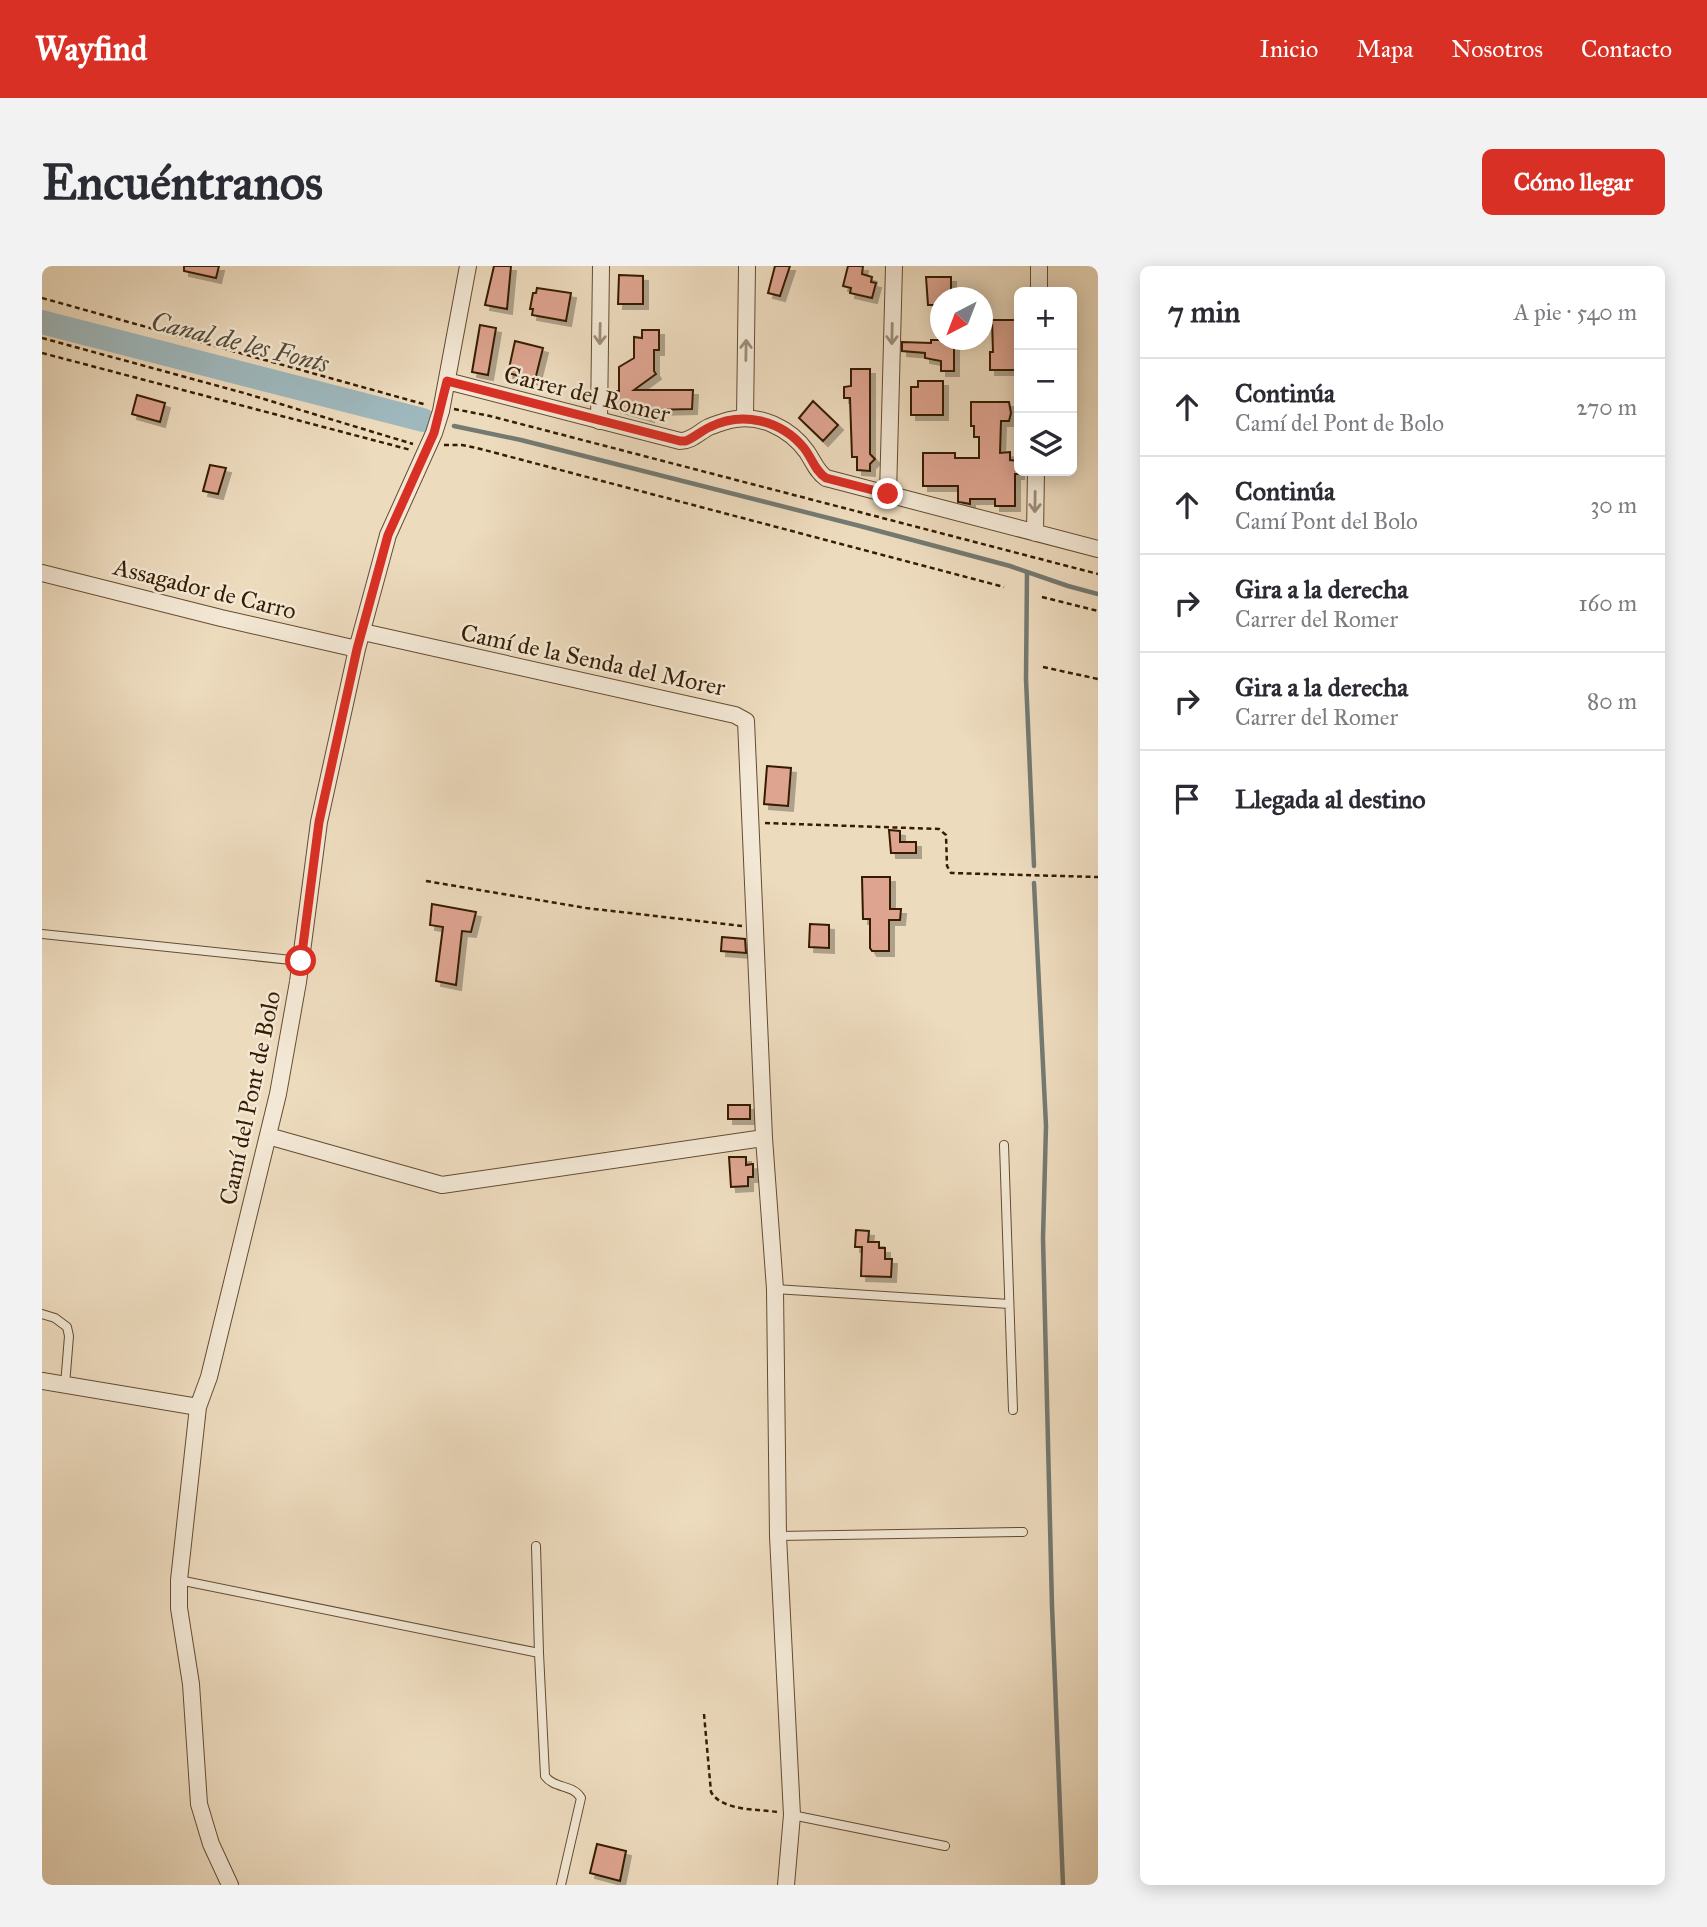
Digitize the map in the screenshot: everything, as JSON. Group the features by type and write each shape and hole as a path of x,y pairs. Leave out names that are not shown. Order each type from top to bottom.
{"street":[{"name":"Camí del Pont de Bolo","path":"230,1885 211,1844 199,1804 191,1684 179,1608 179,1580 198,1407 209,1377 278,1094 301,961 319,822 357,649 388,535 434,433 441,409 468,266"},
{"path":"599,421 601,266"},
{"path":"747,266 745,418 768,423 787,433 802,446 818,471 826,478 1098,549"},
{"path":"888,494 894,266"},
{"path":"1039,266 1039,287"},
{"name":"Carrer del Romer","path":"447,381 686,441 710,426 745,418"},
{"path":"1035,533 1036,476"},
{"name":"Assagador de Carro","path":"42,573 357,649"},
{"name":"Camí de la Senda del Morer","path":"363,632 743,717 748,728 751,823"},
{"path":"751,823 753,927 756,940 764,1138 775,1289 778,1536 792,1815 786,1885"},
{"path":"268,1136 442,1185 764,1138"},
{"path":"42,1381 198,1407"}],"lane":[{"path":"42,934 301,961"},
{"path":"1004,1145 1013,1410"},
{"path":"775,1289 1009,1304"},
{"path":"42,1314 55,1318 67,1327 69,1336 65,1385"},
{"path":"778,1536 1023,1532"},
{"path":"536,1546 545,1776 555,1785 574,1790 581,1798 561,1885"},
{"path":"179,1580 539,1653"},
{"path":"792,1815 946,1846"}],"path":[{"path":"42,298 441,409 489,416 1098,575"},
{"path":"42,338 411,442 424,453"},
{"path":"42,353 424,453 445,444 477,448 933,566 1004,587"},
{"path":"1042,597 1098,611"},
{"path":"1043,667 1098,679"},
{"path":"751,823 939,829 946,835 947,866 951,873 1098,877"},
{"path":"426,881 586,908 753,927"},
{"path":"704,1714 711,1793 714,1797 722,1804 792,1815"}],"building":[{"path":"184,266 219,266 216,278 184,271"},
{"path":"494,266 511,266 507,309 485,305"},
{"path":"775,266 790,266 780,296 768,293"},
{"path":"848,266 863,266 862,274 872,277 871,282 876,283 872,298 850,293 851,288 843,286"},
{"path":"619,275 643,276 643,304 618,304"},
{"path":"926,277 951,277 951,287 930,287 928,305"},
{"path":"537,288 571,293 566,321 532,315 533,309 530,309 533,293 536,293"},
{"path":"993,320 1014,320 1014,370 990,370 990,352 993,352"},
{"path":"480,325 496,328 488,375 472,372"},
{"path":"642,330 659,330 659,350 654,350 656,374 634,390 693,390 692,409 649,410 649,417 615,407 615,391 619,391 619,367 634,358 634,337 642,338"},
{"path":"515,341 543,348 535,380 508,373"},
{"path":"902,342 930,343 930,350 954,350 954,371 941,371 941,361 925,358 925,353 902,351"},
{"path":"851,369 870,369 870,454 875,459 870,464 870,471 857,470 857,457 852,457 850,398 844,398 844,387 851,386"},
{"path":"918,381 943,381 943,415 911,415 911,387 918,387"},
{"path":"137,395 165,403 160,422 132,414"},
{"path":"813,401 838,425 823,441 799,418"},
{"path":"971,402 1009,402 1009,421 1001,421 1000,453 1010,452 1010,460 1014,460 1015,506 995,506 995,499 970,499 970,504 958,502 958,486 923,486 923,453 955,453 955,458 979,458 979,437 974,437 974,426 971,426"},
{"path":"210,465 226,468 218,494 203,491"},
{"path":"767,766 791,768 788,806 764,804"},
{"path":"889,830 900,831 900,842 916,842 916,853 891,853"},
{"path":"862,877 890,877 890,909 901,909 900,920 889,920 889,951 872,951 870,948 870,919 863,919"},
{"path":"432,904 476,912 471,932 462,931 456,985 436,981 443,927 430,925"},
{"path":"810,924 829,925 829,948 809,947"},
{"path":"722,937 745,939 746,953 721,951"},
{"path":"728,1105 750,1105 750,1119 728,1119"},
{"path":"729,1157 746,1157 746,1165 753,1164 753,1177 748,1177 748,1186 731,1187"},
{"path":"856,1230 869,1231 868,1242 879,1242 879,1248 885,1248 885,1259 892,1259 891,1277 861,1276 862,1247 855,1247"},
{"path":"597,1844 626,1851 620,1881 590,1873"}],"waterway":[{"name":"Canal de les Fonts","path":"42,322 423,420"},
{"name":"Canal de les Fonts","path":"454,426 521,440 860,526 1010,566 1098,594"},
{"path":"1027,572 1026,679 1034,866"},
{"path":"1034,883 1046,1126 1043,1238 1052,1606 1063,1885"}],"route":[{"path":"301,961 319,822 357,649 388,535 434,433 447,381 680,441 691,439 710,426 737,419 758,420 779,428 795,439 826,478 888,494"}]}
